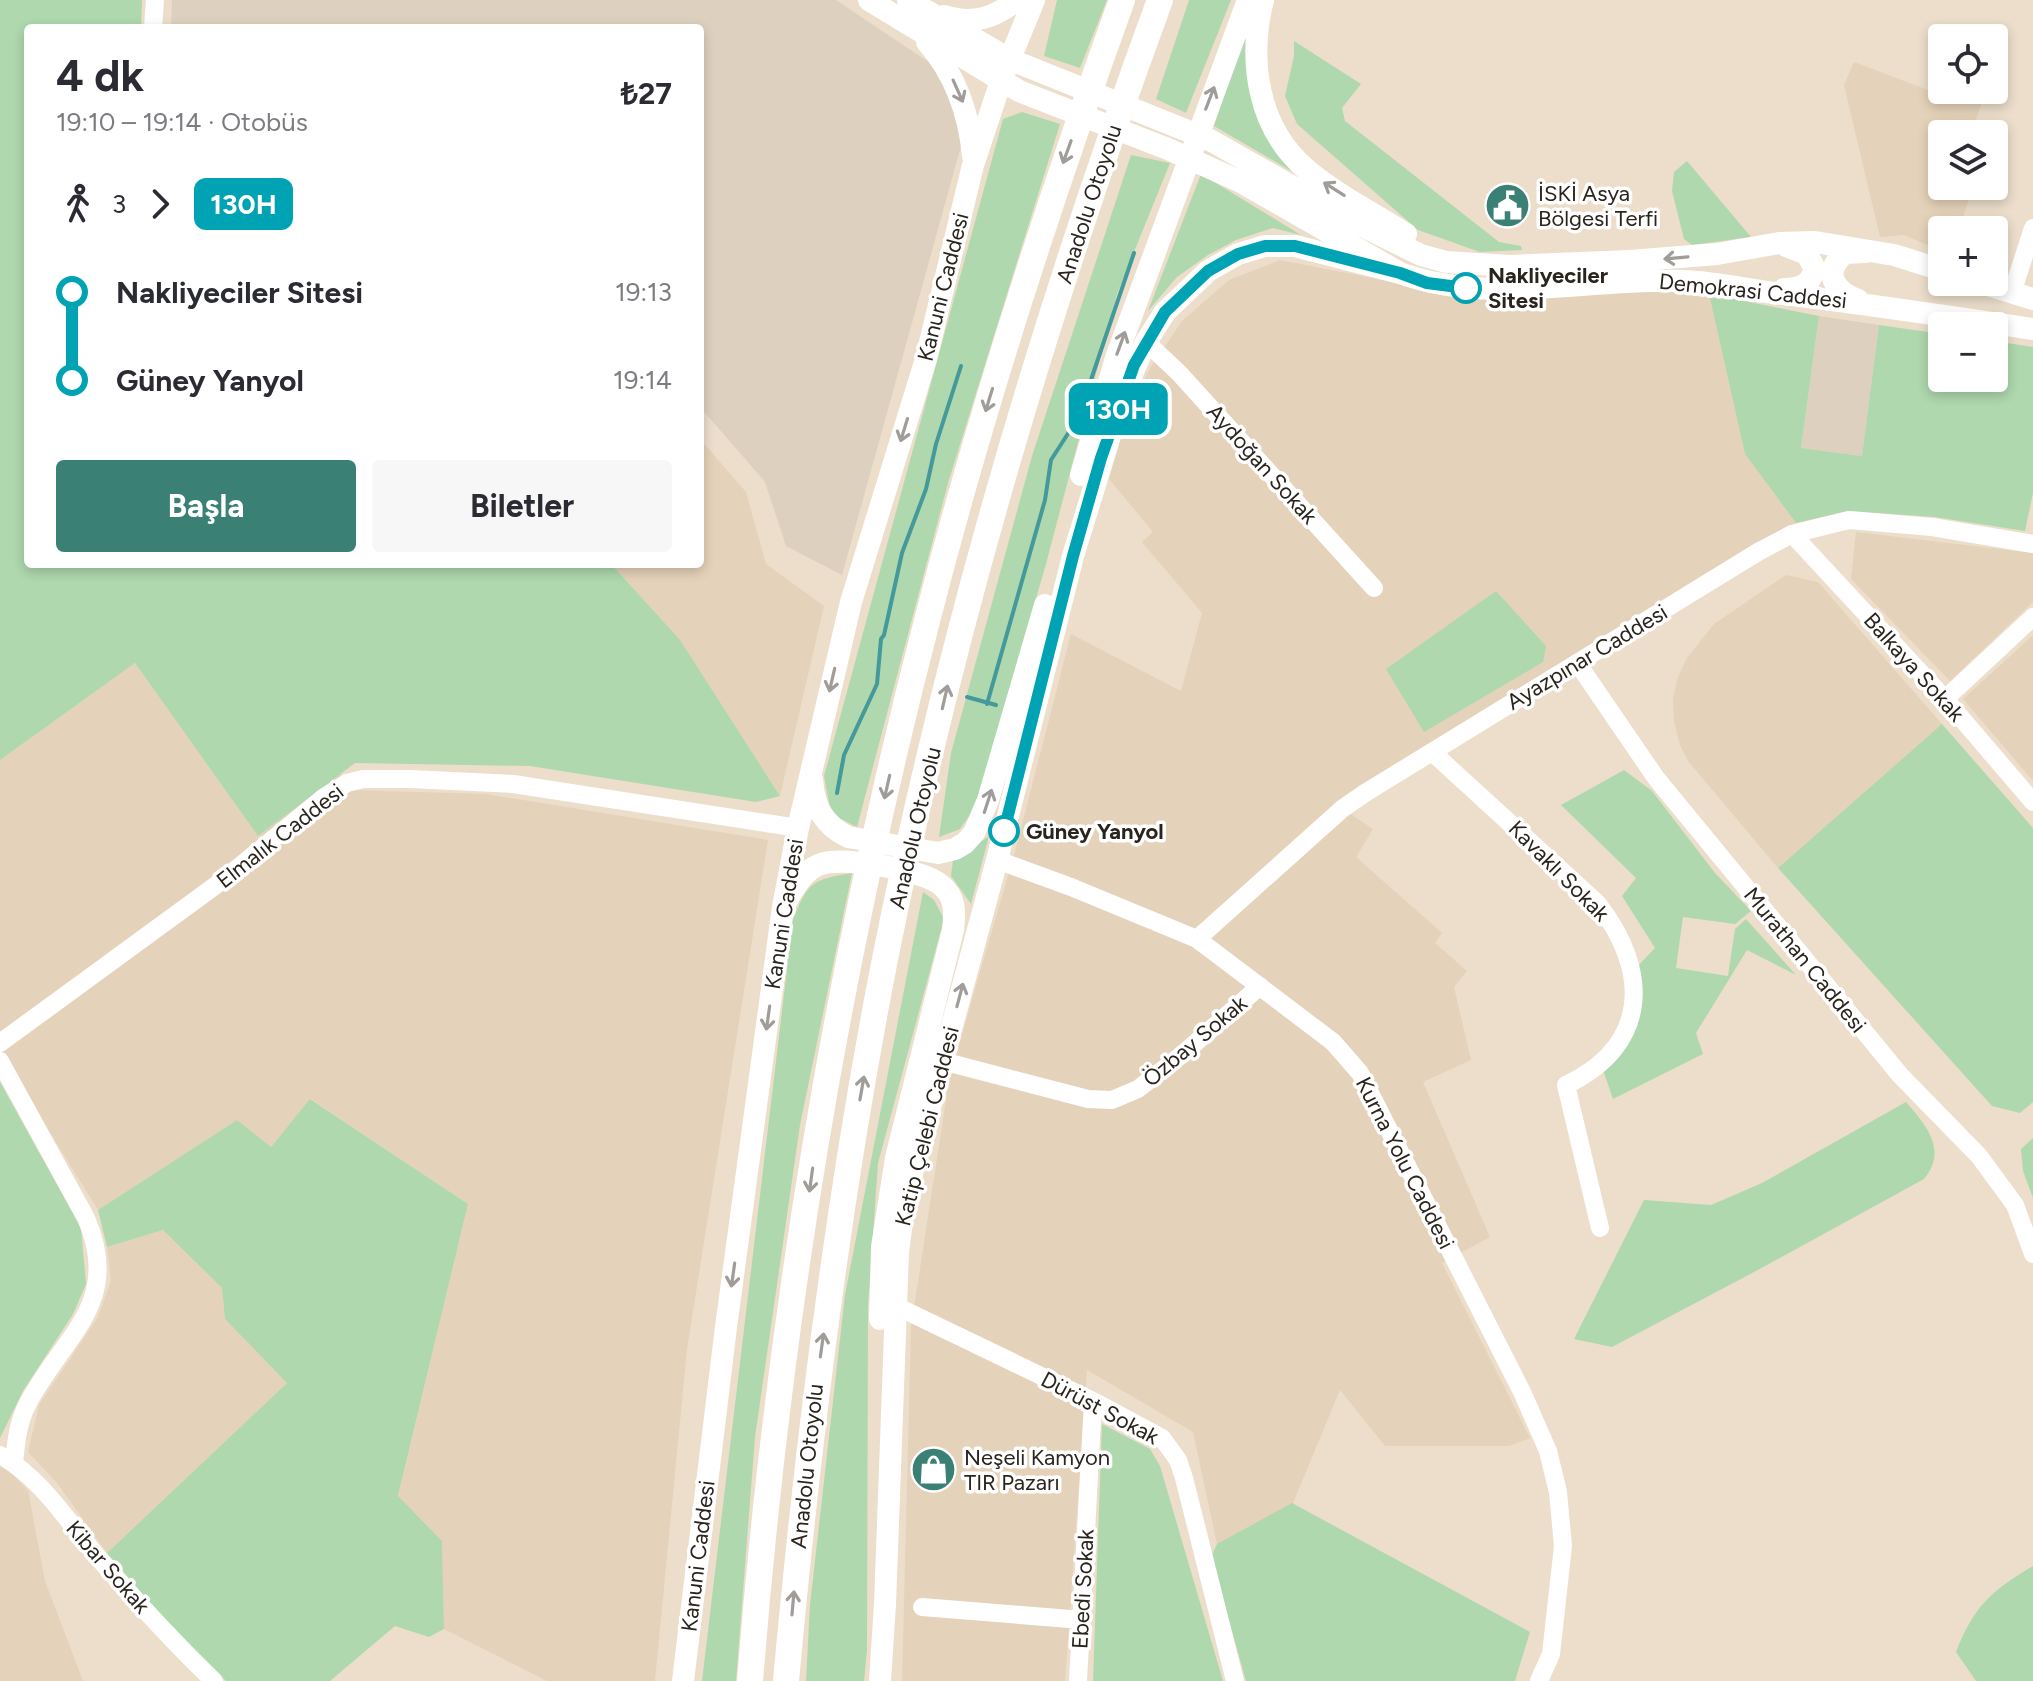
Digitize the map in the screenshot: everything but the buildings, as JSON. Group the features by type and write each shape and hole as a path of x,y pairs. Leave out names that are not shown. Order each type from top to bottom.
{"highway":[{"name":"Anadolu Otoyolu","path":"750,1681 784,1368 817,1142 852,948 887,786 966,475 1059,175 1122,0"},
{"name":"Anadolu Otoyolu","path":"786,1681 821,1349 848,1168 889,943 957,646 987,531 1106,147 1160,0"}],"main road":[{"name":"Demokrasi Caddesi","path":"869,0 1001,81 1043,102 1241,182 1400,273 1437,285 1485,289 1661,280 1717,284 2033,329"},
{"path":"912,3 938,15 966,21 993,17 1017,0"},
{"name":"Kanuni Caddesi","path":"683,1681 726,1327 783,907 798,828 851,602 926,359 973,165 1009,59 1034,0"},
{"path":"811,767 816,804 824,820 835,831 848,837 938,853 965,843 982,819 1117,355 1248,0"},
{"path":"1263,0 1258,21 1256,69 1259,88 1270,121 1304,167 1415,240 1476,266"},
{"name":"Demokrasi Caddesi","path":"912,3 1009,59 1210,140 1421,255 1446,262 1476,266 1543,266 1717,254 1753,246 1815,242 1894,255 1928,266"},
{"path":"916,28 935,51 958,90 971,134 973,165"},
{"path":"1053,632 1101,458 1122,397 1146,342 1165,312 1208,271 1238,254 1265,246 1295,246 1400,273"},
{"path":"1753,246 1798,248 1807,254 1815,269 1806,285 1796,289 1755,290"},
{"path":"1875,305 1840,291 1833,281 1835,265 1845,253 1857,251 1894,255"},
{"path":"1053,632 1075,498"},
{"name":"Katip Çelebi Caddesi","path":"880,1681 898,1252 905,1199 997,860 1053,632"},
{"path":"783,907 797,884 819,864 849,861 929,877 943,886 953,900 955,914 927,1041 896,1158 882,1247 879,1358 885,1604"}],"street":[{"path":"153,24 155,0"},
{"path":"2022,296 2033,228"},
{"name":"Aydoğan Sokak","path":"1146,342 1179,373 1374,588"},
{"name":"Ayazpınar Caddesi","path":"1197,939 1342,809 1792,534 1849,520 1932,527 2033,544"},
{"name":"Balkaya Sokak","path":"1792,534 1945,699 2033,802"},
{"path":"1945,699 2033,617"},
{"name":"Murathan Caddesi","path":"1578,664 1656,778 1900,1075 1979,1156 2015,1205 2033,1254"},
{"name":"Kavaklı Sokak","path":"1432,752 1598,904 1623,943 1635,987 1630,1017 1606,1058 1588,1074 1566,1085 1600,1228"},
{"name":"Elmalık Caddesi","path":"0,1043 223,880 323,798 347,783 363,779 394,779 513,784 798,828"},
{"name":"Kurna Yolu Caddesi","path":"997,860 1197,939 1333,1042 1360,1073 1536,1423 1554,1472 1563,1546 1551,1654 1539,1681"},
{"name":"Özbay Sokak","path":"942,1061 1088,1099 1112,1100 1149,1081 1260,986"},
{"path":"0,1061 86,1218 94,1236 99,1273 91,1306 27,1404 7,1459"},
{"name":"Dürüst Sokak","path":"896,1306 1093,1401 1162,1438 1178,1460 1235,1681"},
{"name":"Ebedi Sokak","path":"1078,1681 1093,1401"},
{"name":"Kibar Sokak","path":"7,1459 44,1491 99,1559 214,1681"},
{"path":"922,1607 1082,1620"}],"shaded area":[{"path":"172,0 836,0 954,79 963,139 842,575 786,546 765,482 704,412 704,24 171,24"},
{"path":"1854,62 1928,90 1928,104 1981,104 1976,120 1928,120 1928,200 1969,200 1963,216 1928,216 1928,245 1904,235 1880,237 1844,85"},
{"path":"1280,260 1450,293 1621,290 1709,294 1745,454 1796,523 1337,805 1373,829 1356,857 1442,933 1435,943 1467,971 1454,987 1471,1060 1423,1082 1490,1237 1442,1263 1530,1438 1509,1446 1385,1446 1340,1390 1291,1508 1217,1544 1193,1432 1087,1370 1065,1681 902,1681 911,1327 949,1080 1017,844 1071,634 1181,691 1202,613 1142,542 1153,532 1109,479 1128,412 1150,368 1182,321 1229,280"},
{"path":"1819,316 1879,325 1862,456 1801,448"},
{"path":"704,444 746,492 766,564 824,606 780,796 680,641 615,568 704,568"},
{"path":"1856,532 2033,553 2033,602 1950,681 1851,579"},
{"path":"1786,575 1818,582 1942,724 1778,868 1688,761 1674,722 1673,698 1687,658 1714,624"},
{"path":"2033,635 2033,781 1963,699"},
{"path":"135,663 258,836 339,772 352,790 486,794 768,840 687,1349 655,1681 547,1681 444,1629 442,1541 398,1497 468,1204 311,1099 270,1148 237,1120 98,1210 0,1052 0,760"},
{"path":"163,1230 222,1288 225,1319 287,1383 107,1553 57,1483 28,1452 39,1405 98,1317 111,1281 107,1247"},
{"path":"0,1462 28,1490 45,1581 83,1681 0,1681"}],"green space":[{"path":"0,0 142,0 141,24 24,24 24,568 615,568 680,640 780,796 756,802 530,766 355,763 258,836 135,663 0,760"},
{"path":"1057,0 1107,0 1080,68 1044,56"},
{"path":"1189,0 1231,0 1186,113 1156,99"},
{"path":"1245,34 1250,87 1266,131 1293,172 1214,126"},
{"path":"1294,41 1361,84 1342,108 1345,121 1499,242 1521,246 1522,250 1480,252 1418,230 1297,124 1285,96 1294,56"},
{"path":"1022,112 1060,124 948,483 857,827 831,814 824,776 1003,119"},
{"path":"1131,155 1170,163 1117,294 1046,564 975,808 960,829 939,837 951,753 1032,456"},
{"path":"1687,161 1751,237 1692,245 1684,239 1672,191 1674,172"},
{"path":"1201,174 1301,235 1273,228 1236,240 1177,277 1148,311"},
{"path":"1709,294 1819,316 1801,448 1862,456 1879,325 1928,332 1928,392 2008,392 2008,343 2033,347 2033,493 2025,531 1935,517 1848,511 1796,523 1745,454"},
{"path":"1496,591 1546,646 1543,662 1424,732 1386,669"},
{"path":"1942,724 2033,828 2033,1102 2020,1113 1992,1106 1778,868"},
{"path":"1624,770 1652,791 1715,873 1751,911 1735,924 1683,917 1676,968 1728,976 1735,929 1746,919 1796,975 1747,950 1696,1033 1703,1054 1613,1099 1602,1067 1614,1059 1636,968 1655,948 1622,896 1636,878 1561,805"},
{"path":"989,836 971,904 951,876 953,860"},
{"path":"852,873 800,1125 755,1437 736,1681 702,1681 793,919 803,897 813,885"},
{"path":"923,892 934,900 944,919 878,1163 868,1307 867,1650 864,1681 806,1681 810,1605 845,1295"},
{"path":"0,1082 81,1228 86,1284 73,1314 23,1391 0,1438"},
{"path":"310,1099 468,1204 398,1496 442,1541 444,1629 429,1637 395,1626 330,1681 226,1681 162,1617 107,1553 287,1383 225,1319 222,1288 163,1230 107,1247 98,1210 237,1120 271,1147"},
{"path":"1906,1102 1932,1138 1934,1158 1924,1179 1612,1347 1574,1339 1644,1200 1711,1205 1762,1183"},
{"path":"2033,1138 2033,1198 2023,1171 2021,1149"},
{"path":"1102,1424 1150,1449 1160,1466 1223,1681 1093,1681"},
{"path":"1292,1503 1530,1632 1515,1681 1246,1681 1211,1557 1217,1544"},
{"path":"2033,1566 2033,1681 1976,1681 1956,1652 1963,1636 1977,1611 1995,1592"}],"waterway":[{"path":"987,704 1045,500 1051,460 1078,418 1134,253"},
{"path":"837,793 844,755 877,684 881,639 902,553 926,489 936,444 961,366"},
{"path":"967,697 996,705"}],"bus line":[{"name":"130H","path":"1004,831 1073,556 1101,458 1134,365 1165,312 1208,271 1238,254 1265,246 1295,246 1427,283 1466,288"}],"place":[{"name":"İSKİ Asya Bölgesi Terfi","path":"1507,206"},
{"name":"Nakliyeciler Sitesi","path":"1466,288"},
{"name":"Güney Yanyol","path":"1004,831"},
{"name":"Neşeli Kamyon TIR Pazarı","path":"933,1470"}]}
